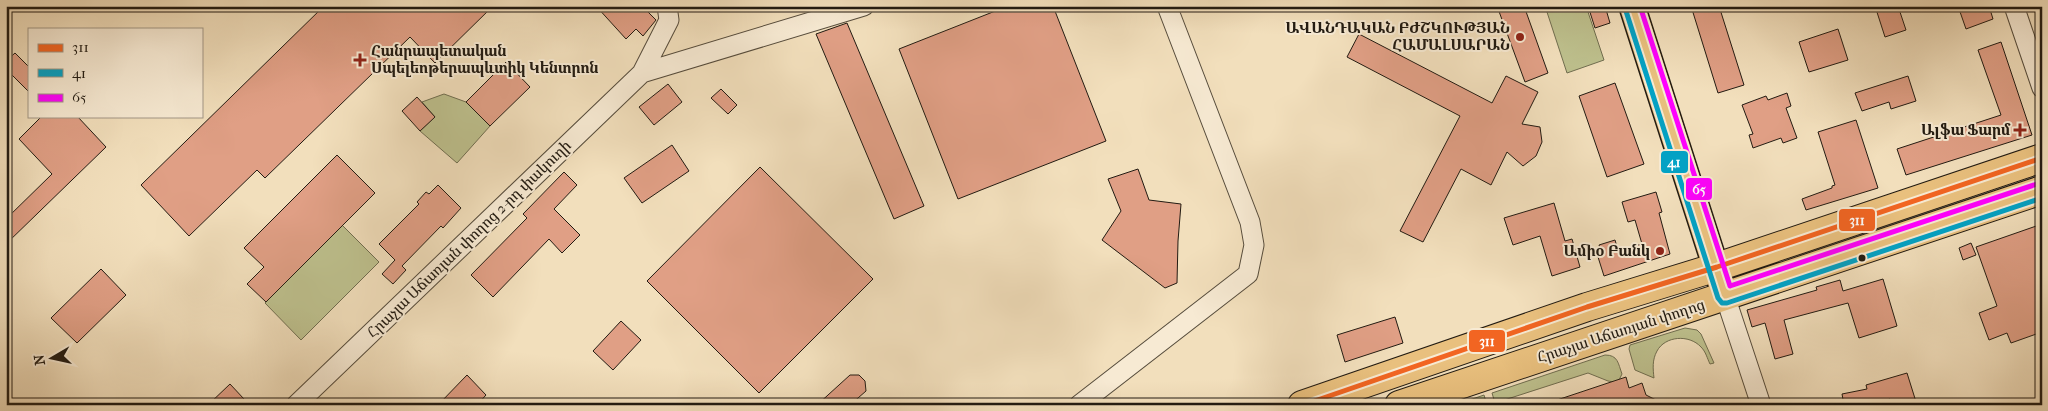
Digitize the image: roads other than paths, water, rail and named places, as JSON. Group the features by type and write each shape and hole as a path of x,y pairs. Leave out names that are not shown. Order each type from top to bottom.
{"highway":[{"name":"Հրաչյա Աճառյան փողոց","path":"1302,405 1587,307 1717,267 2042,158"},
{"name":"Հրաչյա Աճառյան փողոց","path":"1399,405 2042,190"}],"main road":[{"path":"1632,6 1725,296"}],"street":[{"path":"642,73 669,20 667,6"},
{"path":"642,73 864,6"},
{"path":"1079,405 1248,274 1254,245 1250,222 1167,6"},
{"path":"2014,6 2042,88"},
{"name":"Հրաչյա Աճառյան փողոց 2-րդ փակուղի","path":"296,405 642,73"},
{"path":"1725,296 1760,405"}],"place":[{"name":"ԱՎԱՆԴԱԿԱՆ ԲԺՇԿՈՒԹՅԱՆ ՀԱՄԱԼՍԱՐԱՆ","path":"1520,37"},
{"name":"Հանրապետական Սպելեոթերապևտիկ Կենտրոն","path":"360,60"},
{"name":"Ալֆա Ֆարմ","path":"2020,130"},
{"name":"Ամիօ Բանկ","path":"1660,251"}]}
